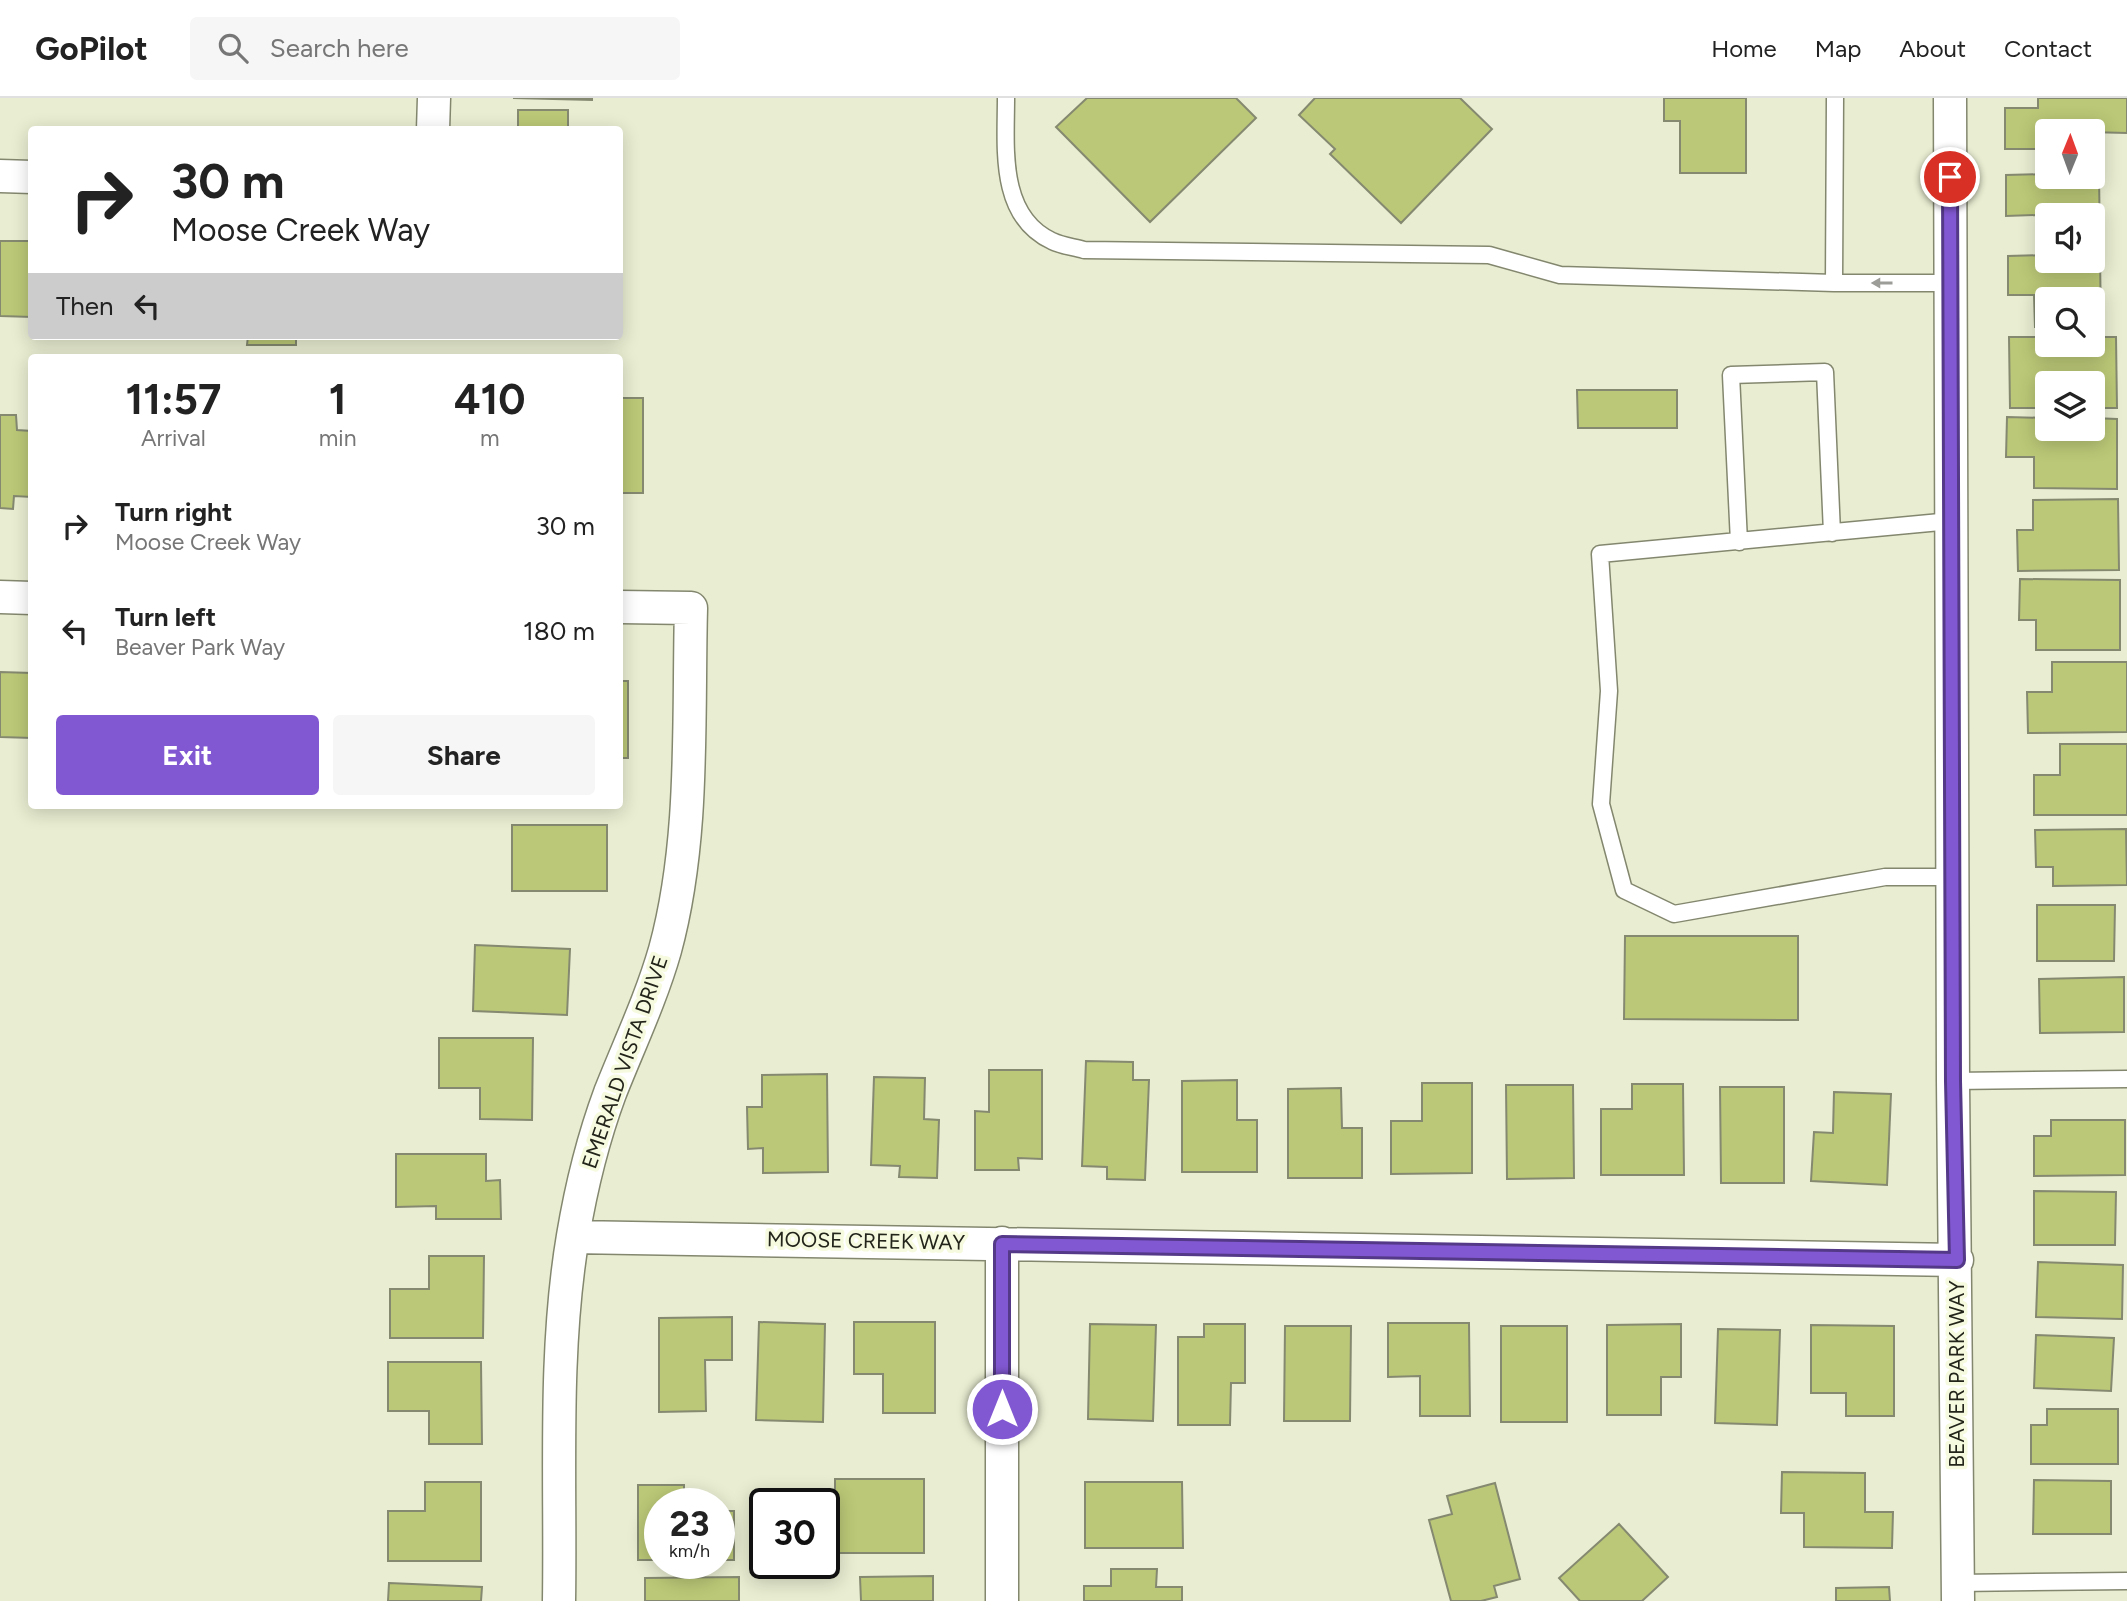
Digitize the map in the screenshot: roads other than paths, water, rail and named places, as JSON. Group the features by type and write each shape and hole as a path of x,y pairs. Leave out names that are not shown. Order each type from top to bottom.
{"street":[{"path":"433,126 434,98"},
{"name":"BEAVER PARK WAY","path":"1950,98 1953,1081 1957,1260 1958,1592"},
{"path":"0,176 28,177"},
{"path":"0,597 28,598"},
{"name":"EMERALD VISTA DRIVE","path":"559,1601 562,1353 573,1237 597,1133 648,1002 675,907 686,819 691,608 623,607"},
{"name":"MOOSE CREEK WAY","path":"573,1237 1957,1260"},
{"path":"1002,1244 1002,1601"}],"lane":[{"path":"1006,98 1007,173 1014,200 1029,225 1052,241 1084,250 1489,255 1560,275 1834,283 1950,283"},
{"path":"1834,283 1835,98"},
{"path":"1739,542 1731,375 1825,372 1832,533"},
{"path":"1951,521 1600,554 1609,691 1601,804 1624,890 1674,914 1885,877 1952,877"},
{"path":"1953,1081 2127,1079"},
{"path":"1958,1592 2127,1581"}]}
